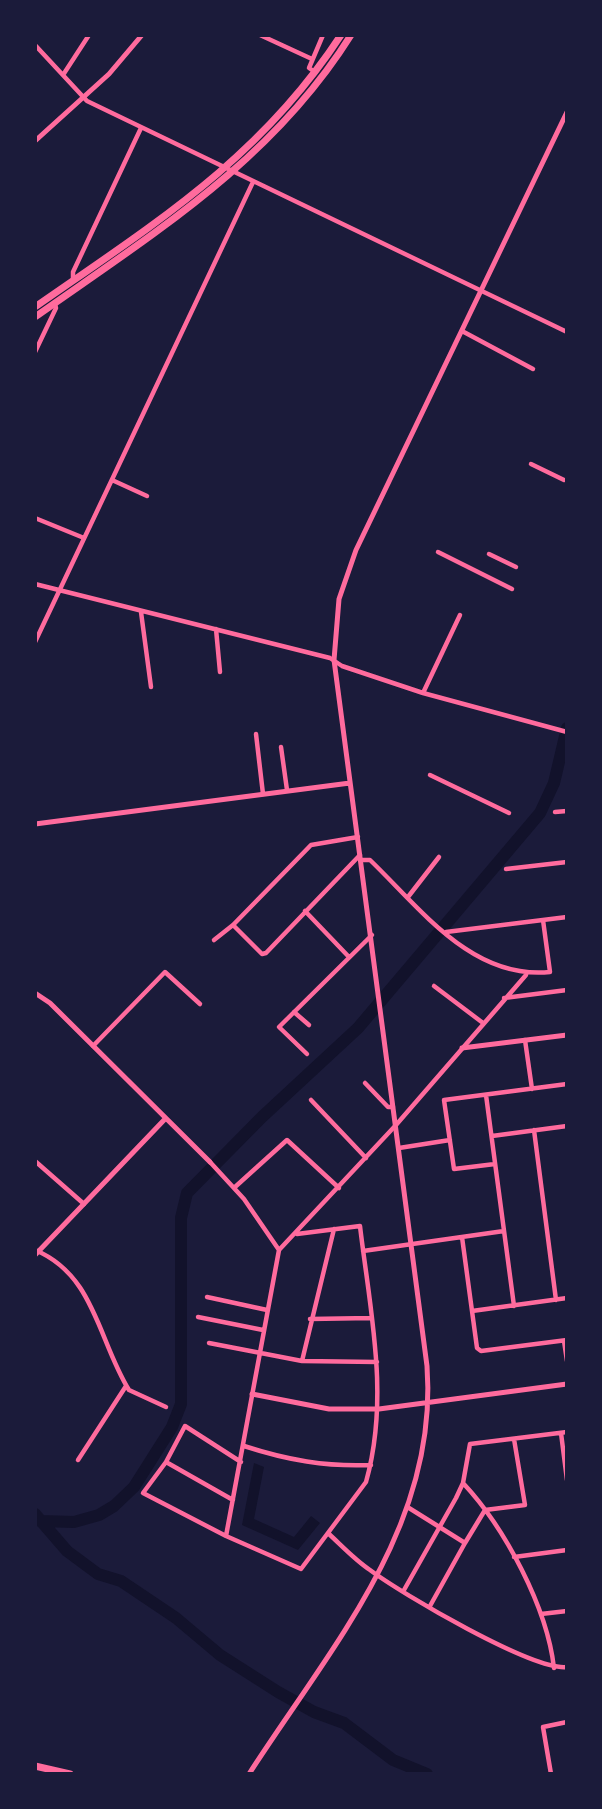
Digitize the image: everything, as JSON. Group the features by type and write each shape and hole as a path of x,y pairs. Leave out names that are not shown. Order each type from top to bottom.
{"main road":[{"path":"35,307 230,171 315,72 341,35"},
{"path":"35,317 198,202 292,113 351,35"},
{"path":"35,1766 70,1774"}],"street":[{"path":"63,75 89,35"},
{"path":"35,141 109,74 142,35"},
{"path":"260,35 312,59"},
{"path":"315,72 309,68 323,35"},
{"path":"35,45 84,97 141,128 567,332"},
{"path":"249,1774 377,1574 409,1508 425,1448 427,1366 334,660 335,624 344,579 567,112"},
{"path":"73,281 73,272 141,128"},
{"path":"35,642 253,182"},
{"path":"35,352 56,308 55,303"},
{"path":"462,331 533,369"},
{"path":"531,464 564,480"},
{"path":"112,480 147,496"},
{"path":"35,518 84,538"},
{"path":"438,552 512,589"},
{"path":"489,554 516,567"},
{"path":"35,584 334,660 342,666 422,693 565,731"},
{"path":"141,612 151,687"},
{"path":"422,693 460,615"},
{"path":"216,629 220,672"},
{"path":"256,734 263,794"},
{"path":"281,747 287,790"},
{"path":"430,775 509,813"},
{"path":"35,824 350,783"},
{"path":"555,812 567,811"},
{"path":"214,940 233,925 311,845 358,837"},
{"path":"361,857 370,860 438,926 474,956 526,975 550,972 543,920"},
{"path":"233,925 262,954 361,857"},
{"path":"408,897 439,857"},
{"path":"506,869 567,862"},
{"path":"304,911 349,957"},
{"path":"446,932 567,917"},
{"path":"307,1054 279,1027 372,935"},
{"path":"93,1046 165,972 200,1004"},
{"path":"226,1536 279,1250 297,1234 396,1125 526,975"},
{"path":"434,986 483,1023"},
{"path":"503,999 567,990"},
{"path":"35,993 93,1046 235,1187 279,1250"},
{"path":"294,1012 309,1025"},
{"path":"462,1048 567,1035"},
{"path":"526,1040 532,1089"},
{"path":"365,1083 388,1107 393,1107"},
{"path":"495,1164 454,1169 444,1100 567,1084"},
{"path":"486,1095 514,1306"},
{"path":"311,1100 366,1158"},
{"path":"165,1119 36,1252 67,1269 84,1290 126,1386 166,1406"},
{"path":"492,1136 567,1126"},
{"path":"534,1130 556,1300"},
{"path":"235,1187 287,1140 339,1188"},
{"path":"400,1148 450,1140"},
{"path":"35,1161 84,1204"},
{"path":"241,1462 184,1426 166,1462 143,1493 226,1536 301,1569 366,1482 371,1465 379,1409 377,1362 360,1226 297,1234"},
{"path":"302,1361 310,1319 334,1229"},
{"path":"363,1251 504,1231"},
{"path":"462,1237 477,1348 481,1351 566,1340 567,1361"},
{"path":"207,1297 267,1310"},
{"path":"472,1311 567,1298"},
{"path":"198,1317 263,1331"},
{"path":"310,1319 371,1318"},
{"path":"209,1343 302,1361 377,1362"},
{"path":"252,1394 329,1409 379,1409 567,1384"},
{"path":"78,1460 126,1386"},
{"path":"404,1590 463,1483 470,1444 564,1432 567,1480"},
{"path":"485,1510 525,1506 514,1439"},
{"path":"244,1446 302,1463 335,1467 371,1465"},
{"path":"166,1462 233,1500"},
{"path":"463,1483 485,1510 514,1557 541,1614 554,1668"},
{"path":"409,1508 465,1543"},
{"path":"430,1606 485,1510"},
{"path":"329,1534 377,1574 430,1606 509,1650 554,1668 567,1667"},
{"path":"514,1557 567,1550"},
{"path":"541,1614 567,1611"},
{"path":"551,1774 543,1727 567,1722"}],"shaded area":[{"path":"254,1463 264,1467 254,1519 294,1537 311,1516 320,1523 298,1550 242,1525"}],"waterway":[{"path":"40,1521 74,1522 99,1515 114,1506 134,1487 172,1427 181,1404 181,1218 187,1193 262,1117 358,1028 540,813 554,783 567,728"},
{"path":"35,1514 67,1551 98,1574 121,1581 176,1618 220,1655 314,1712 344,1723 393,1760 427,1774"}]}
